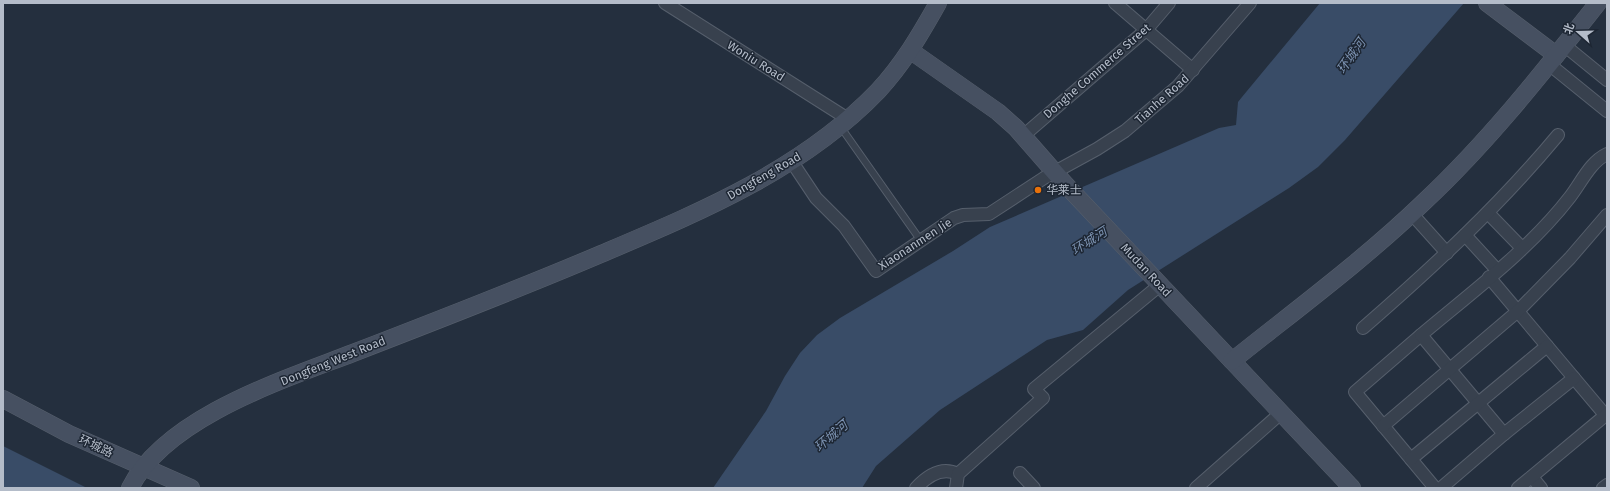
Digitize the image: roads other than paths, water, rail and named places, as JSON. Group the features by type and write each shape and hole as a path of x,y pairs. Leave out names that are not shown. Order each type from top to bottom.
{"street":[{"name":"Woniu Road","path":"665,3 844,123"},
{"name":"Dongfeng Road","path":"560,271 712,205 767,178 792,162 844,123 885,83 911,51 938,3"},
{"path":"1115,3 1193,70"},
{"name":"Donghe Commerce Street","path":"1023,136 1146,30 1169,3"},
{"name":"Tianhe Road","path":"1060,178 1098,149 1125,131 1168,96 1193,70 1250,3"},
{"path":"1487,3 1556,55 1607,111"},
{"path":"1232,361 1412,214 1490,134 1598,3"},
{"name":"Mudan Road","path":"911,51 998,112 1023,136 1160,285 1352,488"},
{"path":"1556,55 1607,80"},
{"path":"1363,328 1466,235 1488,213 1558,135"},
{"path":"1435,488 1355,392 1522,248 1560,209 1596,162 1607,154"},
{"name":"Xiaonanmen Jie","path":"792,162 816,198 844,226 876,271 957,216 989,214 1060,178"},
{"path":"1488,213 1522,248"},
{"path":"1412,214 1447,252"},
{"path":"1383,426 1518,311 1570,258 1607,215"},
{"path":"1466,235 1518,311 1606,415 1518,488"},
{"name":"Dongfeng West Road","path":"130,488 142,468 166,445 200,419 221,407 560,271"},
{"path":"956,488 958,474 1042,398 1034,389 1160,285"},
{"path":"1421,335 1504,434"},
{"path":"1411,459 1547,346"},
{"path":"1441,488 1504,434 1574,378"},
{"name":"环城路","path":"3,399 64,432 142,468 191,488"},
{"path":"1196,488 1281,413"},
{"path":"916,488 936,473 946,471 958,474"},
{"path":"1020,473 1034,488"},
{"path":"1532,477 1541,488"},
{"path":"1603,488 1607,485"}],"lane":[{"path":"844,123 921,241"}],"water":[{"name":"环城河","path":"1320,3 1464,3 1345,140 1318,167 1289,188 1128,290 1083,330 1047,340 940,410 876,466 862,488 713,488 766,411 785,376 800,353 817,335 840,318 953,251 990,227 1219,128 1236,125 1238,102"},
{"path":"3,446 87,488 3,488"}],"place":[{"name":"华莱士","path":"1038,190"}]}
